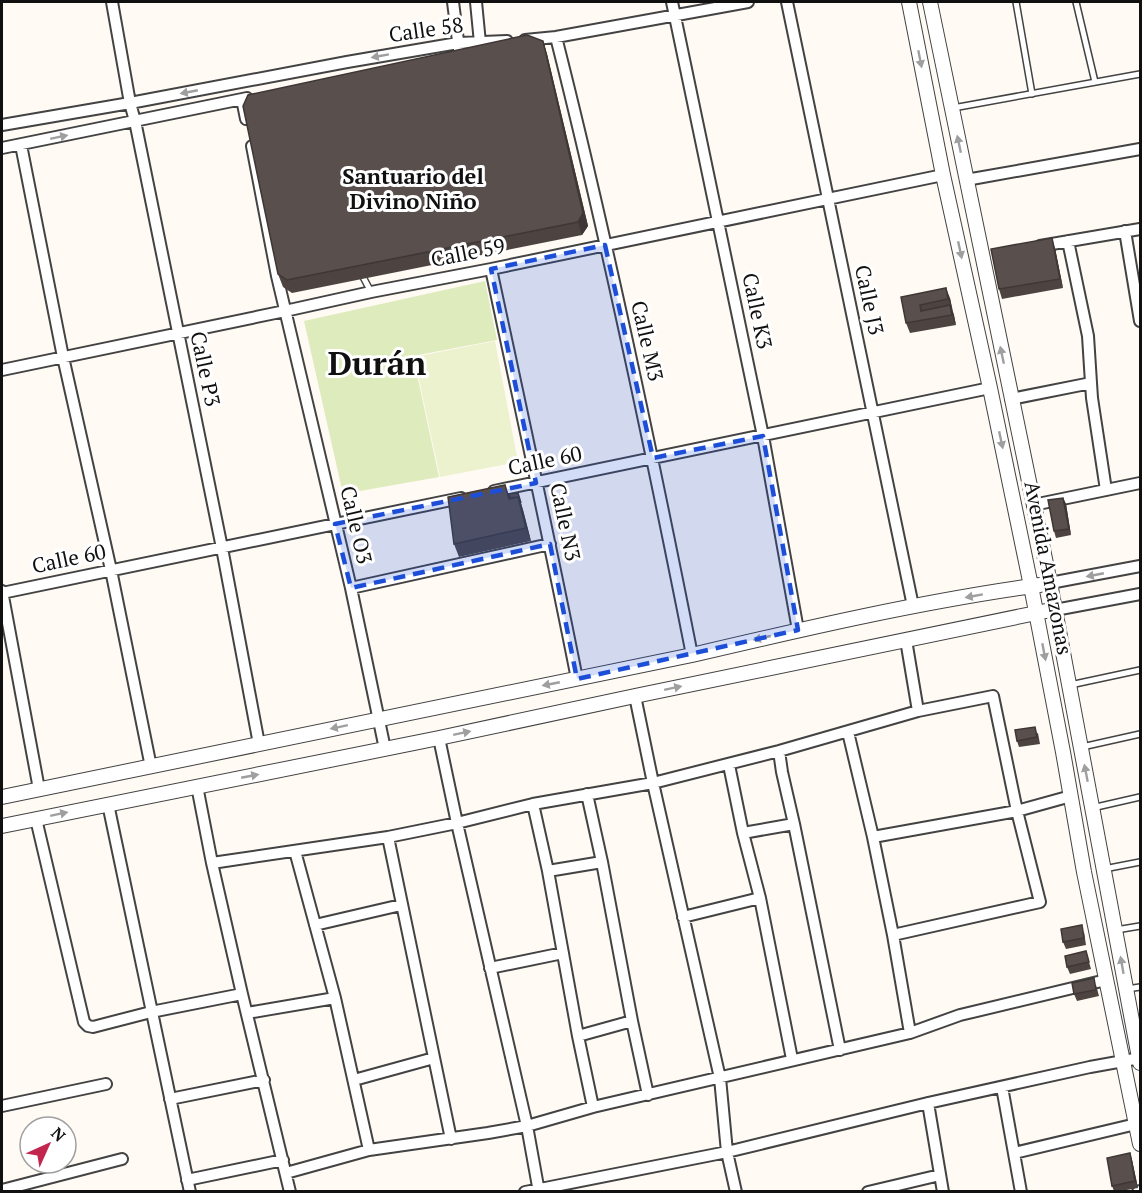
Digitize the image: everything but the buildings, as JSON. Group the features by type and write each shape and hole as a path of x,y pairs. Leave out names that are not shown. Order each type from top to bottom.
{"street":[{"name":"Calle P3","path":"112,2 130,103 222,548 259,744"},
{"path":"453,2 459,48"},
{"path":"476,2 480,43 556,38 748,2"},
{"name":"Calle K3","path":"672,2 763,436 798,630"},
{"name":"Calle J3","path":"787,2 913,606"},
{"name":"Avenida Amazonas","path":"909,2 943,176 1037,613 1084,872 1140,1144"},
{"name":"Avenida Amazonas","path":"930,2 966,180 987,256 1011,399 1050,584 1140,1060"},
{"name":"Calle M3","path":"556,38 577,134 606,245 653,458 692,655"},
{"name":"Calle 58","path":"2,125 346,62 459,48 480,43"},
{"name":"Calle 58","path":"449,56 459,48"},
{"path":"2,148 254,97"},
{"name":"Calle O3","path":"242,99 285,311 351,588 385,749"},
{"path":"21,144 63,357 111,570 151,767"},
{"path":"966,180 1140,149"},
{"name":"Calle 59","path":"2,370 371,292 943,176"},
{"path":"1025,249 1140,229"},
{"path":"1125,231 1140,321"},
{"path":"1068,241 1088,336 1091,382 1106,490"},
{"name":"Calle N3","path":"491,269 577,679"},
{"path":"1011,399 1091,382"},
{"name":"Calle 60","path":"2,592 990,388"},
{"path":"1033,506 1140,483"},
{"path":"351,588 550,544"},
{"path":"2,797 692,655 913,606 1050,584 1140,566"},
{"path":"2,592 39,789"},
{"path":"2,826 439,738 1037,613 1140,594"},
{"path":"906,640 918,711"},
{"path":"635,696 720,1078 727,1152 736,1191"},
{"path":"212,863 388,837 533,804 653,783 779,752 918,711 993,696 1017,811 1040,902 893,935"},
{"path":"848,732 873,837 910,1033"},
{"path":"439,738 527,1126 539,1190"},
{"path":"779,752 840,1050"},
{"path":"729,765 743,833 760,898 792,1059"},
{"path":"197,786 242,994 290,1191"},
{"path":"586,794 602,862 648,1095"},
{"path":"873,837 1017,811 1071,796"},
{"path":"108,804 190,1191"},
{"path":"533,804 552,887 592,1107"},
{"path":"36,819 84,1022 88,1026 93,1027 151,1012 242,994"},
{"path":"743,833 794,824"},
{"path":"388,837 451,1138"},
{"path":"295,851 335,998 369,1150"},
{"path":"548,871 602,862"},
{"path":"683,917 760,898"},
{"path":"315,925 401,905"},
{"path":"490,968 563,953"},
{"path":"286,1173 369,1150 527,1126 592,1107 910,1033 960,1015 1106,980"},
{"path":"247,1013 335,998"},
{"path":"578,1036 633,1021"},
{"path":"354,1080 434,1058"},
{"path":"525,1191 727,1152 928,1103 1122,1060 1140,1060"},
{"path":"170,1099 264,1080"},
{"path":"2,1106 106,1084"},
{"path":"1002,1088 1021,1191"},
{"path":"928,1103 943,1191"},
{"path":"1014,1153 1136,1124"},
{"path":"2,1190 122,1159"},
{"path":"187,1180 283,1160"},
{"path":"868,1191 940,1175"}],"lane":[{"path":"1016,2 1032,94"},
{"path":"1076,2 1095,82"},
{"path":"951,108 1140,74"},
{"path":"361,267 363,278 371,292"},
{"path":"1068,685 1140,670"},
{"path":"1081,747 1140,734"},
{"path":"1092,808 1140,797"},
{"path":"1104,868 1140,862"},
{"path":"1116,930 1140,926"},
{"path":"1126,989 1140,987"}],"highlighted area":[{"path":"605,245 653,458 763,436 798,630 577,679 550,544 351,588 335,524 536,483 491,269"}],"green space":[{"path":"485,281 497,340 413,356 439,477 343,494 304,321"},
{"path":"495,341 518,462 440,477 414,357"}],"district":[{"name":"Santuario del Divino Niño","path":"413,188"},
{"name":"Durán","path":"377,363"}]}
